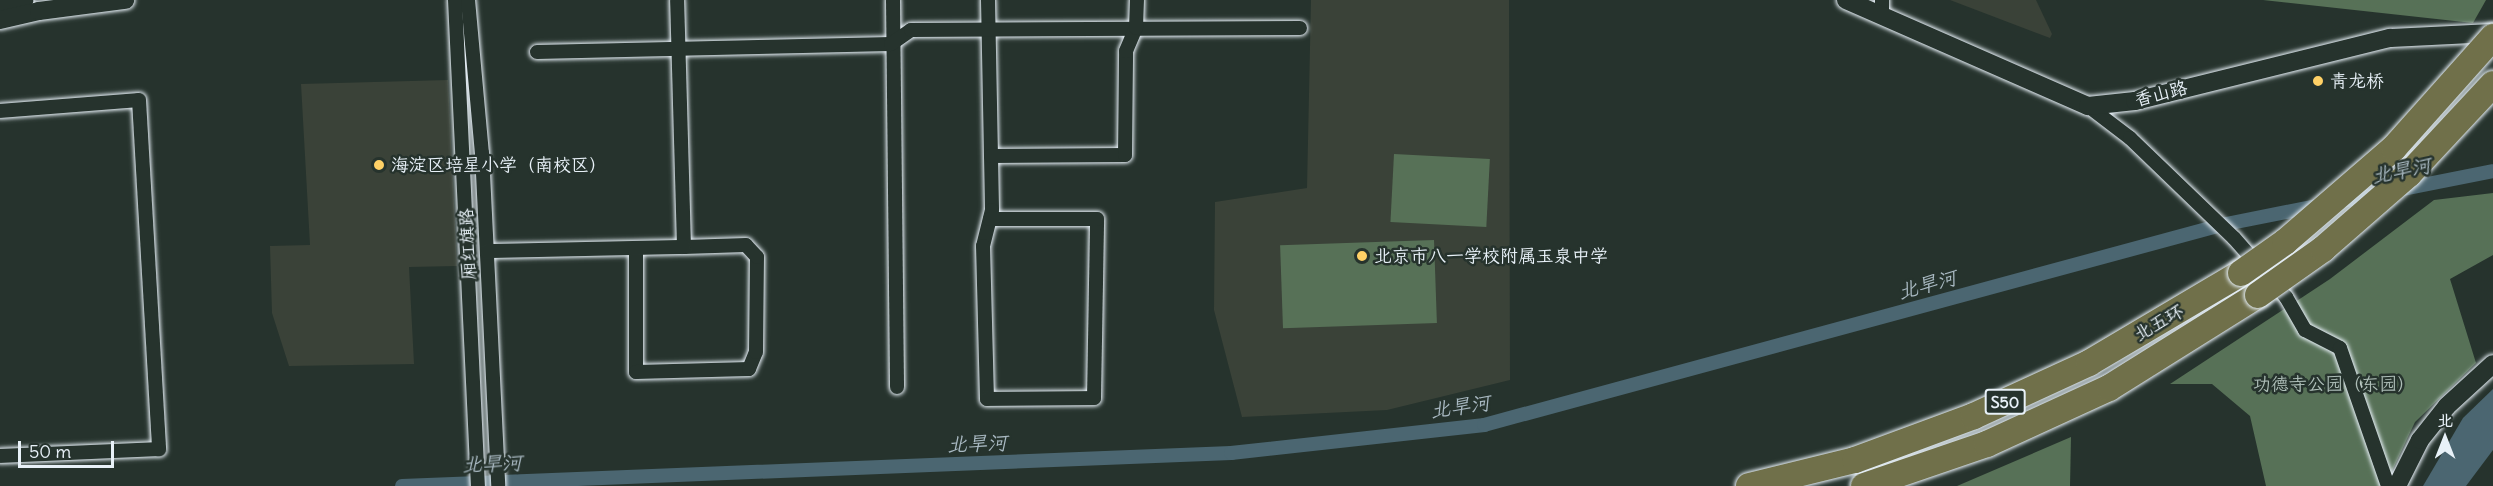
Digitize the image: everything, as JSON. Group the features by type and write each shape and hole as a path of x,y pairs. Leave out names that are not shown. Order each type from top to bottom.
{"highway":[{"name":"北五环","path":"1749,486 1855,460 1974,416 2089,363 2241,273 2301,228 2394,148 2493,35"},
{"name":"北五环","path":"1864,486 1987,444 2109,388 2258,295 2323,249 2409,174 2493,84"}],"street":[{"path":"0,4 24,0"},
{"path":"0,20 39,11 124,0"},
{"name":"厢红旗路","path":"455,0 478,486"},
{"name":"厢红旗路","path":"468,0 487,251 498,486"},
{"path":"677,0 684,247"},
{"path":"893,0 891,44 897,387"},
{"path":"988,0 990,219 983,246 987,399 1094,398 1097,219 990,219"},
{"path":"991,156 1125,155 1126,51 1136,28 1137,0"},
{"name":"香山路","path":"1845,0 1882,8 2088,106 2134,101 2390,38 2493,35"},
{"path":"537,52 891,44 911,30 988,27 1300,28"},
{"path":"0,111 139,100 159,449 0,456"},
{"path":"2088,106 2130,138 2234,238 2286,297 2305,330 2340,348 2388,486"},
{"path":"487,251 746,245 757,257 756,352 749,369 636,372 636,249"},
{"path":"2397,486 2420,440 2448,406 2493,364"}],"shaded area":[{"name":"北京市八一学校附属玉泉中学","path":"1311,0 1509,0 1510,380 1387,410 1242,417 1214,310 1215,202 1307,188"},
{"path":"1950,0 2036,0 2052,34 2050,38"},
{"name":"海淀区培星小学（南校区）","path":"448,80 457,266 409,267 414,364 289,366 272,313 270,246 310,245 301,84"}],"green space":[{"path":"2263,0 2486,0 2473,23"},
{"path":"1394,154 1490,159 1486,227 1390,222"},
{"name":"功德寺公园（东园）","path":"2493,193 2493,255 2450,279 2476,363 2415,422 2385,486 2266,486 2250,416 2212,384 2170,384 2330,279 2434,200"},
{"path":"1434,240 1437,323 1283,328 1280,245"},
{"path":"2071,437 2070,486 1957,486"}],"water":[{"path":"2493,389 2493,450 2466,486 2423,486 2463,418"}],"waterway":[{"name":"北旱河","path":"402,486 1231,453 1484,425 2221,225 2493,171"}],"place":[{"name":"青龙桥","path":"2318,81"},
{"name":"海淀区培星小学（南校区）","path":"379,165"},
{"name":"北京市八一学校附属玉泉中学","path":"1362,256"}]}
